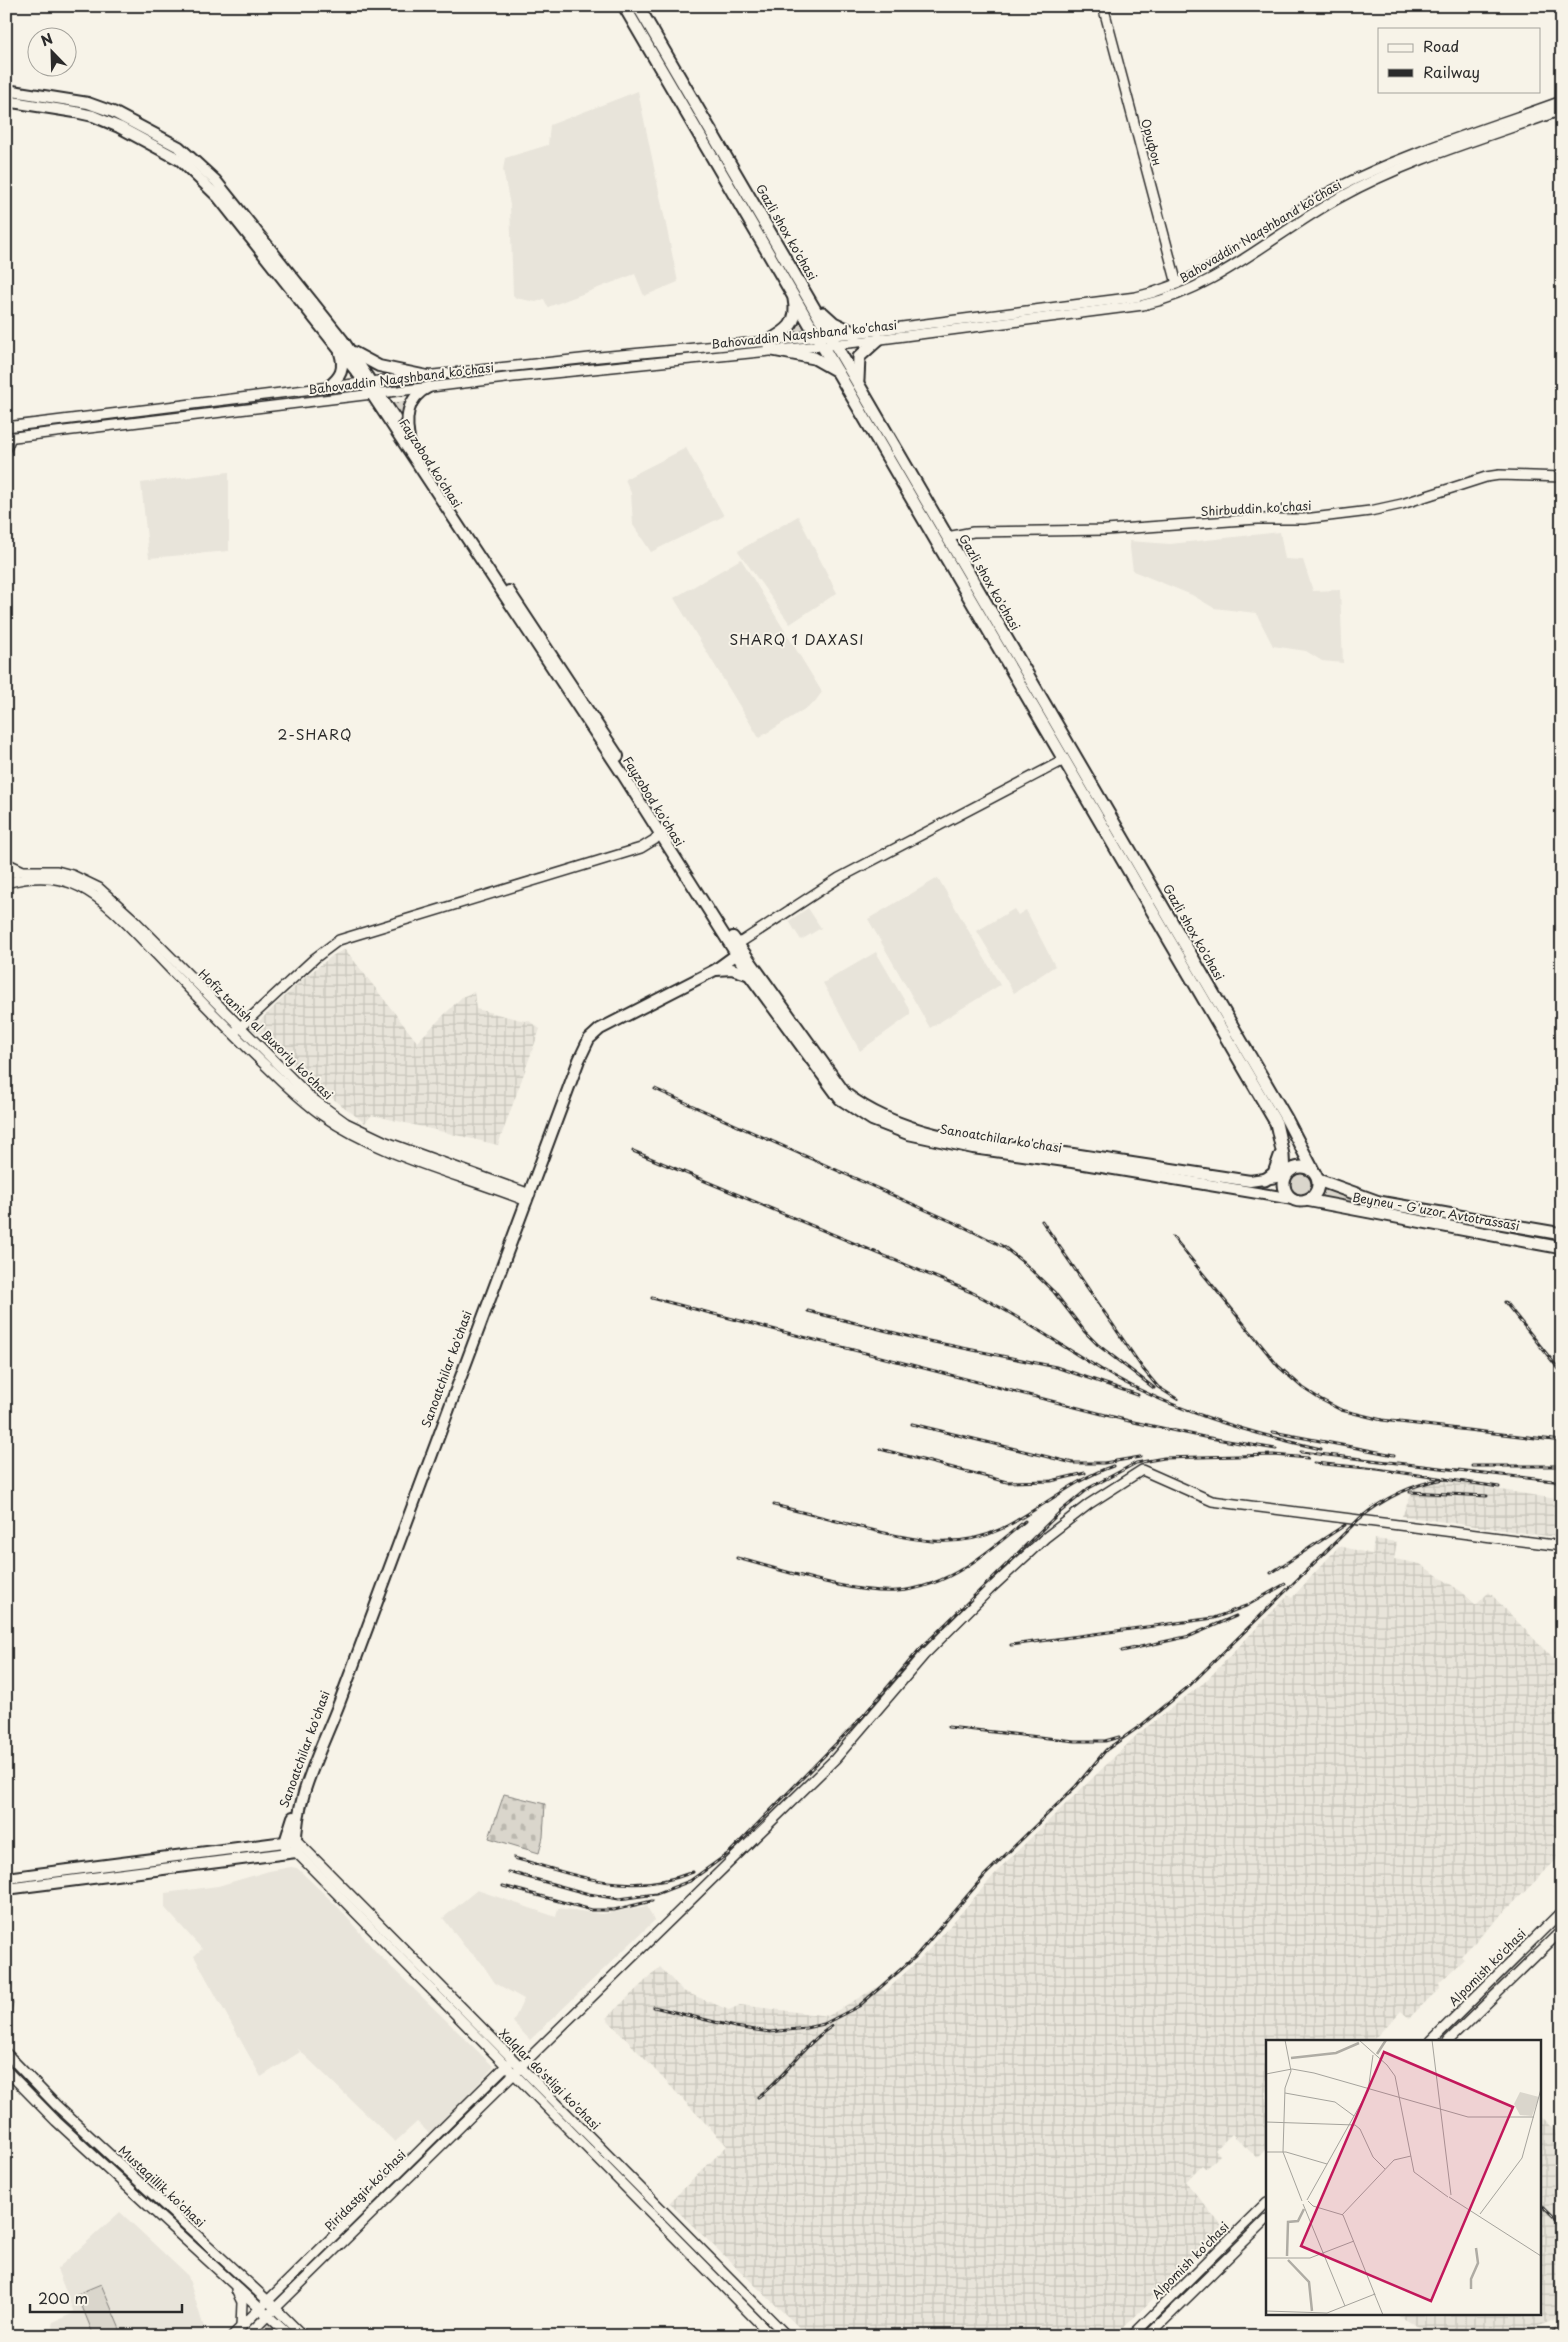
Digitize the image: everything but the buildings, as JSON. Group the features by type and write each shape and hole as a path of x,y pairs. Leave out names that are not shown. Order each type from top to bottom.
{"highway":[{"name":"Gazli shox ko'chasi","path":"624,6 841,374 1276,1123 1282,1147 1284,1176"},
{"name":"Gazli shox ko'chasi","path":"638,6 1286,1118 1316,1177"},
{"path":"794,297 796,315 793,322 770,346 814,358 841,374"},
{"path":"814,306 834,323 855,333"},
{"path":"858,382 859,357 879,339"},
{"path":"1265,1180 1274,1173 1282,1147"},
{"path":"1298,1167 1305,1167 1316,1177 1316,1192 1306,1200 1294,1199 1285,1190 1284,1176 1298,1167"},
{"name":"Beyneu - G'uzor Avtotrassasi","path":"1316,1177 1364,1198 1407,1207 1535,1227 1562,1234"},
{"name":"Beyneu - G'uzor Avtotrassasi","path":"1306,1200 1562,1248"},
{"path":"1407,1207 1418,1202"}],"main road":[{"name":"Орифон","path":"1103,6 1177,284"},
{"name":"Fayzobod ko'chasi","path":"6,90 88,103 113,112 179,147 216,181 351,351 368,383 662,832 735,948"},
{"name":"Fayzobod ko'chasi","path":"6,101 93,116 154,144 180,160 218,197 338,350 368,383"},
{"name":"Bahovaddin Naqshband ko'chasi","path":"6,427 328,387 622,365 770,346 834,340 879,339 1154,303 1194,287 1321,198 1363,176 1403,159 1562,101"},
{"name":"Bahovaddin Naqshband ko'chasi","path":"834,340 855,333 1136,297 1177,284 1245,252 1334,201 1392,172 1562,110"},
{"name":"Bahovaddin Naqshband ko'chasi","path":"9,438 375,393 428,381 599,357 770,346"},
{"path":"328,387 338,380 342,371 343,363 338,350"},
{"path":"351,351 379,366 428,381 414,395 410,407 407,427 410,444"},
{"path":"621,356 622,365"},
{"path":"599,357 599,367"},
{"path":"236,1031 315,958 339,940 641,848 662,832 587,706 375,393"},
{"path":"6,448 9,438"},
{"name":"Shirbuddin ko'chasi","path":"947,537 973,532 1106,530 1256,519 1304,519 1370,511 1394,506 1486,477 1499,475 1562,477"},
{"path":"743,964 735,948 839,878 1064,760"},
{"path":"6,863 21,870"},
{"name":"Hofiz tanish al Buxoriy ko'chasi","path":"6,873 21,870 57,871 72,875 99,888 131,917 236,1031"},
{"name":"Hofiz tanish al Buxoriy ko'chasi","path":"6,883 46,878 64,880 88,891 125,922 236,1031 310,1097 346,1123 380,1140 526,1196"},
{"name":"Sanoatchilar ko'chasi","path":"291,1847 304,1792 526,1196 579,1060 589,1039 600,1029 718,965 735,948 845,1093 859,1104 898,1123 948,1136 1294,1199"},
{"path":"743,964 753,966 754,973 718,965 743,964"},
{"path":"1072,1158 1250,1181 1284,1176"},
{"name":"Piridastgir ko'chasi","path":"232,2336 519,2069 835,1759 924,1655 989,1590 1045,1538 1089,1504 1142,1470 1212,1501 1562,1546"},
{"path":"6,1878 291,1847"},
{"path":"6,1889 291,1847"},
{"name":"Xalqlar do'stligi ko'chasi","path":"291,1847 510,2063 519,2069 787,2336"},
{"path":"29,1875 30,1886"},
{"name":"Alpomish ko'chasi","path":"1432,2040 1562,1911"},
{"name":"Alpomish ko'chasi","path":"1449,2040 1562,1930"},
{"name":"Mustaqillik ko'chasi","path":"6,2053 56,2105 268,2301 302,2336"},
{"path":"6,2069 14,2061"},
{"name":"Piridastgir ko'chasi","path":"247,2336 510,2063"},
{"name":"Mustaqillik ko'chasi","path":"6,2069 109,2171 290,2336"},
{"name":"Xalqlar do'stligi ko'chasi","path":"519,2069 772,2336"},
{"path":"109,2171 117,2163"},
{"name":"Alpomish ko'chasi","path":"1132,2336 1266,2203"},
{"name":"Alpomish ko'chasi","path":"1148,2336 1266,2220"},
{"path":"233,2286 242,2302 241,2327"}],"shaded area":[{"path":"638,91 678,282 644,296 635,274 548,307 544,299 536,302 516,298 513,295 510,205 503,170 505,158 548,145 550,125"},
{"path":"686,448 724,516 651,552 633,525 631,493 625,479"},
{"path":"229,472 229,551 149,558 141,483"},
{"path":"798,516 837,593 790,624 738,551"},
{"path":"1280,532 1285,559 1303,560 1313,591 1340,590 1343,663 1322,661 1306,651 1273,646 1256,613 1214,608 1192,595 1133,571 1129,541 1170,544"},
{"path":"741,559 822,692 814,703 759,738 674,598"},
{"path":"938,878 1000,985 930,1028 868,919"},
{"path":"808,908 821,928 801,940 789,921"},
{"path":"1014,909 1018,915 1026,910 1055,966 1014,993 977,931"},
{"path":"345,949 417,1042 462,997 474,992 476,1009 525,1021 528,1020 540,1029 498,1145 372,1115 365,1123 307,1079 274,1042 251,1029 305,977 332,956"},
{"path":"876,952 910,1010 910,1015 860,1051 823,983"},
{"path":"1448,1481 1562,1500 1562,1538 1402,1516 1414,1488 1428,1483"},
{"path":"1374,1539 1397,1542 1394,1559 1420,1564 1462,1592 1476,1605 1489,1592 1562,1668 1562,1854 1461,1956 1464,1959 1439,1983 1440,1988 1409,2018 1401,2011 1373,2040 1266,2040 1266,2149 1257,2158 1232,2134 1215,2150 1220,2155 1206,2169 1202,2165 1186,2182 1221,2225 1221,2232 1115,2336 808,2336 669,2203 727,2146 606,2018 660,1967 683,1991 729,2010 740,2005 828,2016 879,1986 885,1992 927,1952 1001,1867 1139,1733 1206,1681 1288,1595 1292,1598 1339,1546 1372,1554"},
{"path":"291,1867 297,1868 339,1908 377,1953 494,2067 430,2134 417,2122 395,2142 297,2048 300,2052 261,2077 194,1956 202,1949 165,1908 165,1893 218,1886 269,1871"},
{"path":"477,1890 556,1917 558,1908 602,1914 647,1906 654,1921 530,2040 513,2022 524,1999 495,1983 481,1962 465,1947 443,1918"},
{"path":"1540,2115 1557,2132 1559,2145 1556,2156 1562,2164 1562,2314 1524,2336 1434,2336 1396,2314 1540,2314"},
{"path":"120,2212 188,2276 205,2331 203,2336 56,2336 52,2326 53,2322 74,2313 57,2269"}],"green space":[{"path":"799,314 805,330 785,334"},
{"path":"406,402 402,420 401,421 390,403"},
{"path":"1301,1172 1309,1176 1313,1184 1309,1192 1301,1196 1293,1192 1289,1184 1293,1176"},
{"path":"1322,1186 1369,1204 1562,1237 1562,1240 1316,1198"},
{"path":"504,1794 545,1804 543,1837 539,1853 489,1838"},
{"path":"6,1991 13,2004 9,2018 8,2043"},
{"path":"101,2284 122,2334 119,2336 94,2336 77,2294"},
{"path":"269,2321 285,2336 254,2336"}],"railway":[{"path":"655,1089 964,1227 1004,1247 1023,1262 1054,1292 1085,1332 1098,1345 1154,1388"},
{"path":"633,1151 971,1292 1021,1319 1102,1370 1181,1408 1236,1427 1321,1449"},
{"path":"1042,1221 1143,1369 1158,1387 1177,1399"},
{"path":"1173,1237 1278,1366 1303,1388 1320,1399 1341,1410 1382,1420 1562,1441"},
{"path":"652,1298 1129,1421 1204,1437 1276,1449"},
{"path":"1505,1302 1562,1373"},
{"path":"808,1311 919,1339 1056,1367 1138,1395"},
{"path":"912,1424 1073,1463 1104,1463 1140,1457"},
{"path":"1273,1432 1394,1455"},
{"path":"880,1449 1007,1482 1051,1481 1085,1473"},
{"path":"1301,1452 1562,1482"},
{"path":"509,1872 589,1894 619,1899 656,1894 690,1881 729,1853 864,1715 919,1650 1060,1512 1089,1488 1136,1463 1164,1458 1274,1455 1308,1458"},
{"path":"1314,1463 1377,1469 1499,1487"},
{"path":"774,1505 874,1531 910,1538 929,1541 965,1540 1001,1529 1084,1479 1113,1466"},
{"path":"1472,1466 1562,1466"},
{"path":"654,2007 735,2027 770,2032 824,2024 859,2006 915,1957 985,1875 1076,1786 1106,1750 1143,1724 1187,1688 1359,1519 1388,1498 1421,1484 1445,1479"},
{"path":"1410,1492 1487,1496"},
{"path":"737,1558 838,1585 859,1589 897,1591 933,1583 950,1576 982,1556 1025,1521"},
{"path":"1271,1573 1345,1525"},
{"path":"1011,1645 1214,1618 1246,1606 1285,1584"},
{"path":"1122,1651 1190,1636 1236,1616"},
{"path":"948,1727 1075,1741 1105,1741 1119,1737"},
{"path":"514,1858 581,1877 624,1883 669,1880 693,1872"},
{"path":"503,1886 592,1910 614,1910 652,1901"},
{"path":"758,2097 777,2080 811,2043 832,2026"},
{"path":"1540,2204 1562,2226"},
{"path":"1546,2336 1562,2321"}],"district":[{"name":"SHARQ 1 DAXASI","path":"797,639"},
{"name":"2-SHARQ","path":"315,734"}]}
